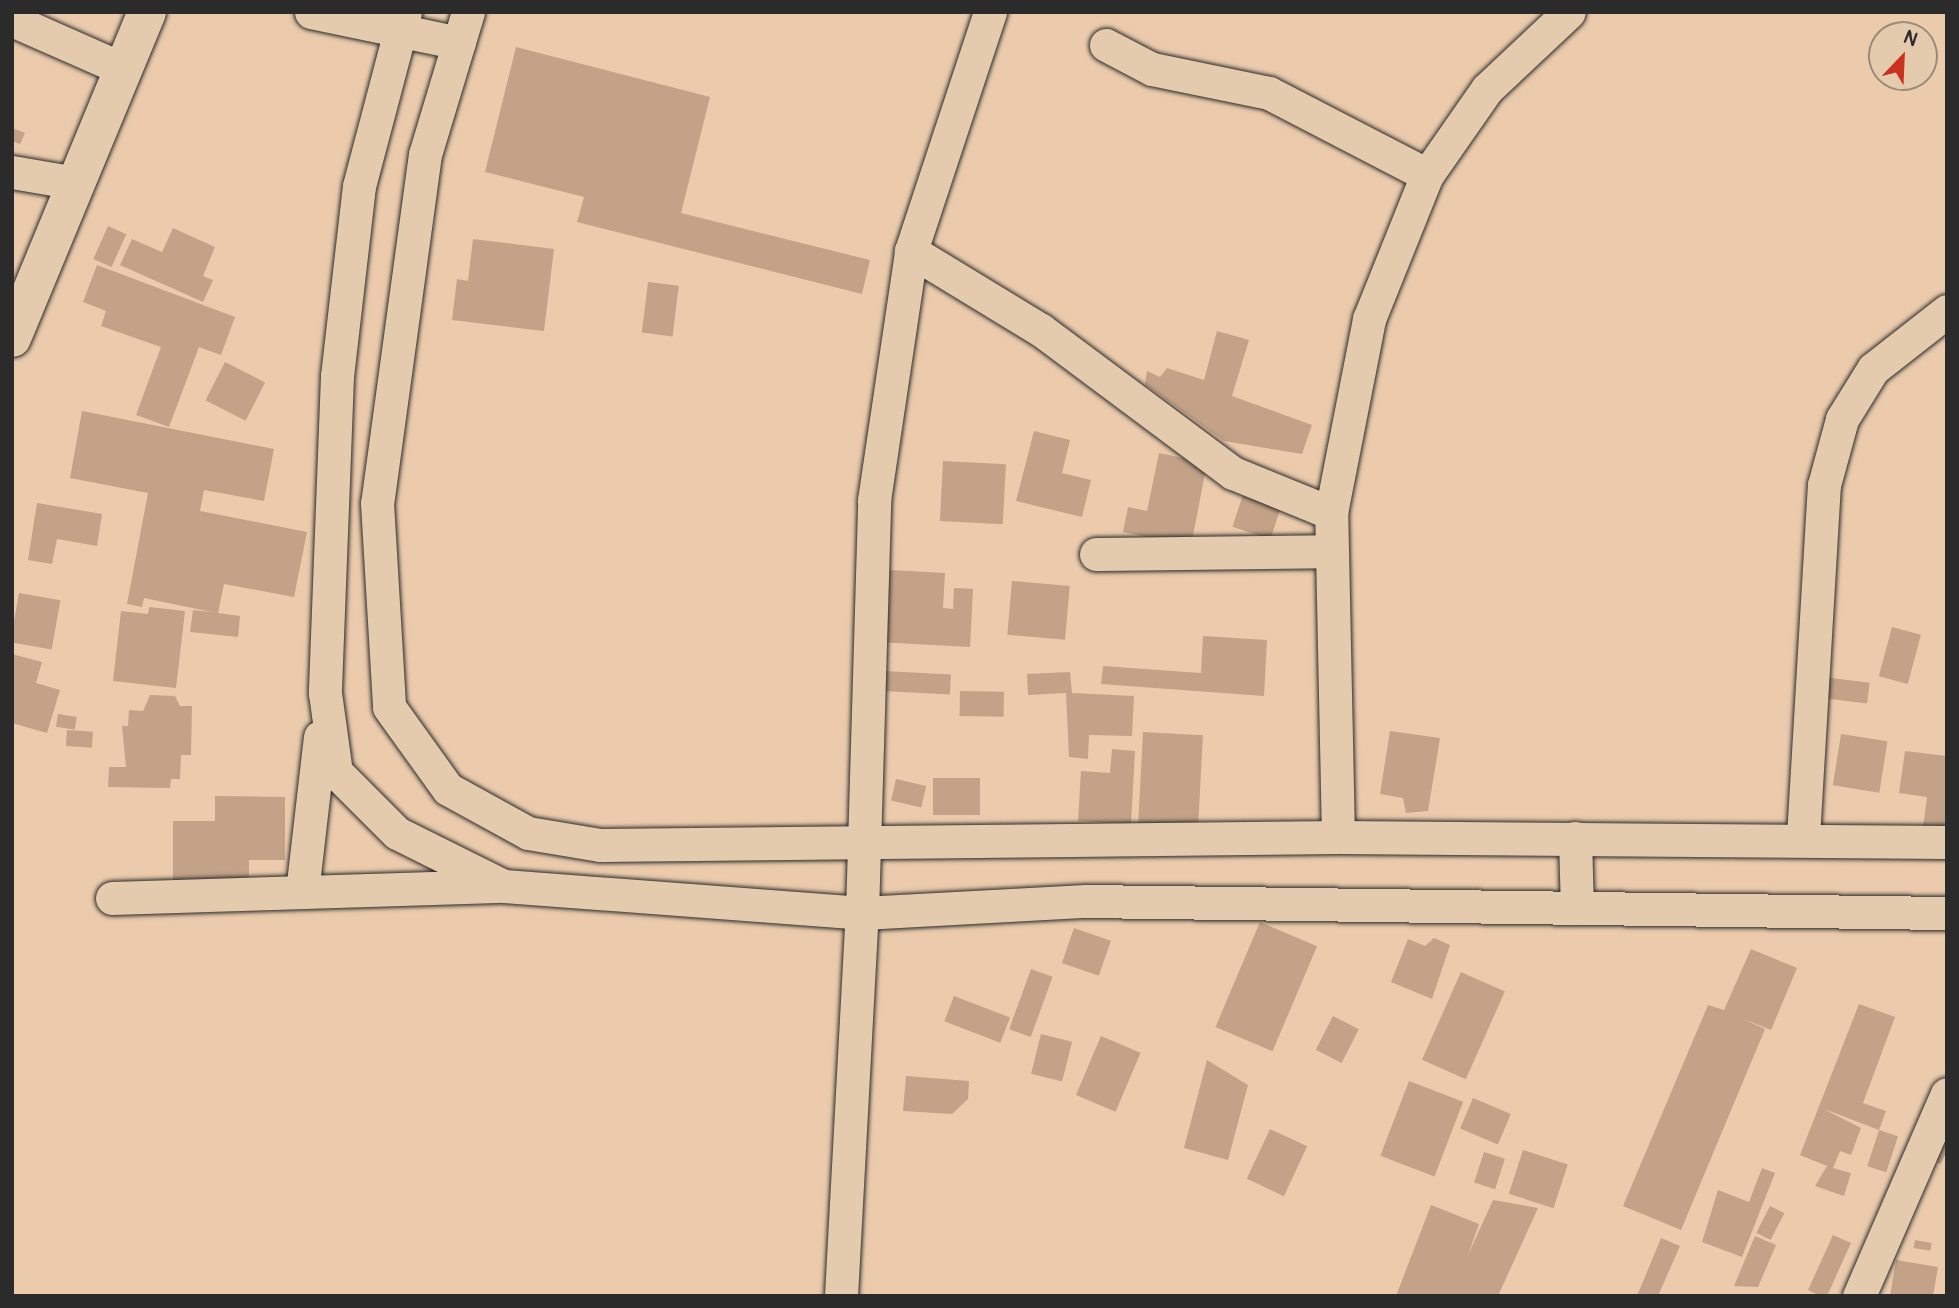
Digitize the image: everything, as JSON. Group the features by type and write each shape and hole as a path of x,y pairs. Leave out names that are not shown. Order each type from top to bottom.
{"street":[{"path":"12,338 147,12"},
{"path":"311,12 463,27 425,154 377,503 389,707 448,789 528,833 600,845 1338,837 1803,837 1947,842"},
{"path":"841,1296 863,913 874,500 911,251 990,12"},
{"path":"1338,837 1331,513 1369,319 1427,175 1487,89 1569,12"},
{"path":"12,20 123,69"},
{"path":"302,892 326,693 338,376 359,186 401,22"},
{"path":"1106,45 1152,69 1269,93 1427,175"},
{"path":"12,172 76,183"},
{"path":"911,251 1041,330 1233,473 1331,513"},
{"path":"1803,837 1824,485 1842,418 1872,369 1947,312"},
{"path":"332,500 377,503"},
{"path":"1096,554 1331,551"},
{"path":"326,693 337,772 397,833 504,886"},
{"path":"1575,838 1577,908"},
{"path":"111,898 504,886 863,913 1086,901 1947,913"},
{"path":"1859,1296 1947,1094"}],"building":[{"path":"516,47 710,97 681,213 870,260 862,294 577,222 584,197 485,172"},
{"path":"12,128 25,133 20,144 12,141"},
{"path":"108,226 126,234 112,267 93,259"},
{"path":"173,228 215,247 203,276 213,280 203,302 120,265 132,239 162,252"},
{"path":"473,239 554,249 544,331 452,320 457,279 468,281"},
{"path":"97,265 235,317 221,355 199,347 169,427 136,415 161,347 101,326 106,311 83,302"},
{"path":"648,282 679,286 673,336 642,333"},
{"path":"1217,331 1249,340 1232,396 1312,425 1302,454 1224,441 1145,384 1147,371 1160,377 1167,368 1204,380"},
{"path":"225,362 265,382 246,421 205,400"},
{"path":"82,411 274,449 264,501 204,490 200,511 307,532 294,597 224,584 218,613 240,616 238,637 190,632 193,610 212,612 144,598 142,607 127,604 148,493 70,478"},
{"path":"1034,431 1070,440 1062,473 1091,480 1082,517 1016,501"},
{"path":"1159,453 1207,463 1191,546 1123,532 1128,507 1147,511"},
{"path":"943,461 1006,464 1003,524 940,521"},
{"path":"1246,485 1284,497 1270,539 1232,527"},
{"path":"37,503 102,514 97,546 57,539 52,564 28,560"},
{"path":"890,570 945,573 943,608 953,609 954,588 973,589 970,647 877,642 878,615 888,616"},
{"path":"1012,581 1070,586 1065,640 1007,635"},
{"path":"19,593 60,600 52,650 12,643"},
{"path":"149,607 185,611 176,688 113,681 121,611 148,614"},
{"path":"1892,627 1921,635 1908,684 1879,676"},
{"path":"1203,636 1267,640 1264,696 1101,684 1103,666 1201,673"},
{"path":"12,654 42,662 36,683 60,690 47,733 12,723"},
{"path":"884,671 951,675 950,694 883,691"},
{"path":"1070,672 1072,693 1134,696 1132,736 1089,735 1088,759 1069,757 1066,693 1028,695 1027,674"},
{"path":"1823,677 1870,683 1867,704 1820,698"},
{"path":"960,691 1004,692 1004,717 960,716"},
{"path":"150,695 175,696 180,706 192,706 191,755 181,755 180,779 171,779 170,788 108,787 109,767 126,767 122,726 128,726 129,710 143,711"},
{"path":"58,714 77,717 75,730 56,727"},
{"path":"67,730 93,732 92,748 66,746"},
{"path":"1390,731 1440,738 1428,811 1406,813 1403,798 1380,794"},
{"path":"1143,732 1203,735 1198,826 1138,823"},
{"path":"1841,734 1887,741 1879,793 1833,785"},
{"path":"1112,749 1135,751 1131,824 1078,821 1081,771 1110,773"},
{"path":"1905,751 1947,756 1947,830 1923,827 1927,797 1899,793"},
{"path":"933,778 980,778 980,815 933,815"},
{"path":"896,779 926,786 921,807 891,800"},
{"path":"215,796 285,797 285,860 249,860 249,881 173,881 173,821 215,821"},
{"path":"1260,922 1317,946 1273,1051 1215,1027"},
{"path":"1074,928 1111,941 1099,976 1062,963"},
{"path":"1434,938 1450,945 1432,999 1391,982 1408,939 1425,946"},
{"path":"1751,949 1797,968 1771,1030 1741,1018 1765,1029 1681,1230 1623,1206 1708,1005 1724,1010"},
{"path":"1031,969 1053,977 1031,1037 1009,1029"},
{"path":"1461,972 1505,992 1466,1079 1422,1060"},
{"path":"954,996 1010,1018 1000,1043 944,1021"},
{"path":"1859,1004 1895,1017 1863,1103 1886,1111 1879,1130 1824,1109 1861,1128 1851,1155 1840,1151 1833,1168 1851,1173 1844,1196 1815,1186 1827,1166 1800,1155"},
{"path":"1333,1016 1359,1029 1342,1063 1316,1050"},
{"path":"1041,1034 1072,1042 1062,1082 1031,1074"},
{"path":"1101,1036 1141,1053 1116,1112 1076,1095"},
{"path":"1207,1060 1248,1085 1228,1160 1184,1148"},
{"path":"906,1076 969,1081 968,1099 952,1114 903,1111"},
{"path":"1409,1081 1463,1102 1434,1176 1380,1156"},
{"path":"1473,1098 1511,1114 1498,1144 1460,1128"},
{"path":"1947,1104 1947,1150 1941,1164 1925,1158"},
{"path":"1270,1129 1307,1146 1284,1196 1247,1179"},
{"path":"1879,1130 1898,1136 1886,1172 1867,1166"},
{"path":"1523,1150 1568,1165 1553,1208 1509,1194"},
{"path":"1484,1152 1505,1159 1495,1189 1474,1182"},
{"path":"1762,1168 1775,1173 1742,1257 1702,1242 1718,1190 1749,1202"},
{"path":"1493,1200 1538,1208 1498,1296 1396,1296 1431,1205 1479,1224 1468,1255"},
{"path":"1770,1206 1784,1213 1771,1240 1756,1233"},
{"path":"1833,1235 1851,1243 1827,1296 1820,1296 1808,1290"},
{"path":"1755,1236 1776,1245 1758,1287 1734,1286"},
{"path":"1661,1238 1680,1246 1658,1296 1637,1296"},
{"path":"1915,1240 1932,1243 1930,1251 1914,1248"},
{"path":"1896,1260 1938,1267 1933,1296 1890,1296"}]}
